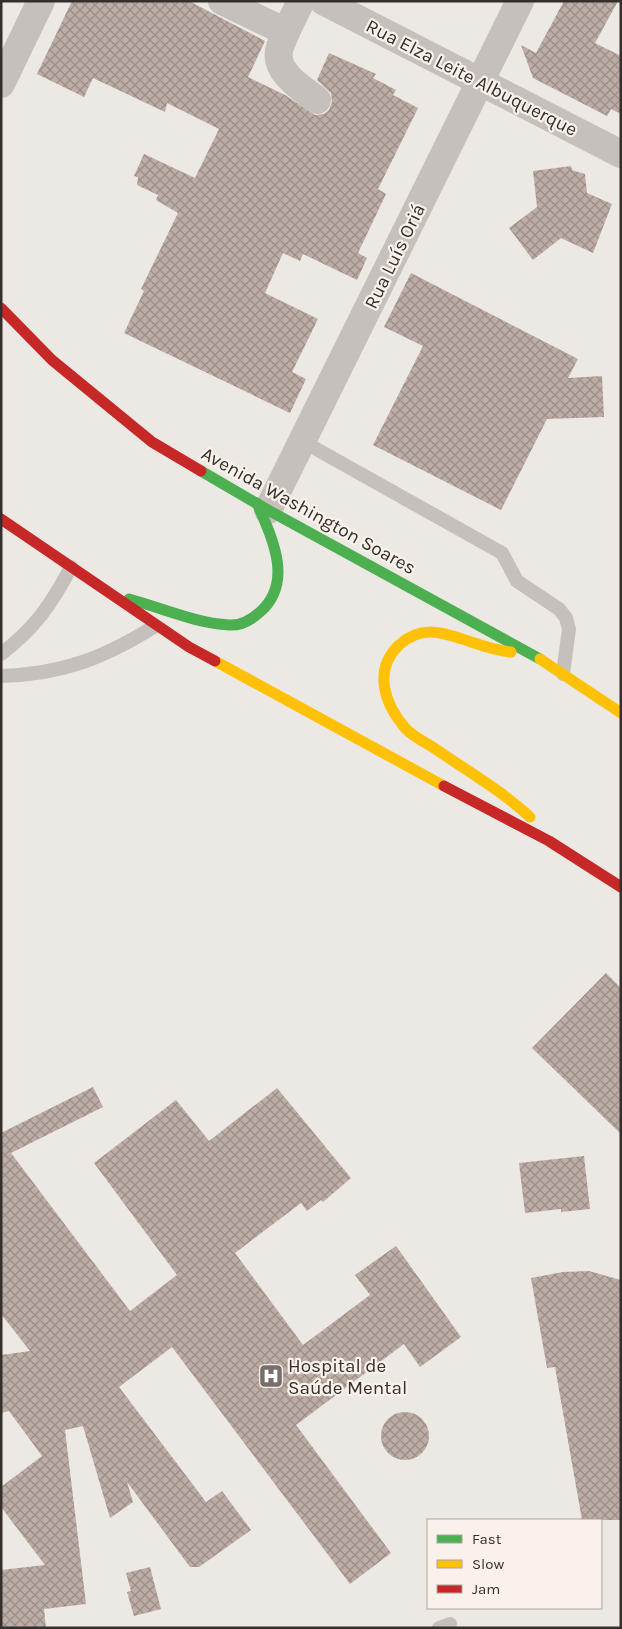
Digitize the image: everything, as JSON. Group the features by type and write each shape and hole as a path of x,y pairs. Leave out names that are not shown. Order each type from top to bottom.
{"highway":[{"name":"Avenida Washington Soares","path":"1,308 52,360 152,442 262,506 533,654 621,713"},
{"path":"110,594 198,620 229,625 244,624 272,603 280,582 280,568 275,546 262,506"},
{"path":"1,519 156,626 287,702 549,840 621,887"},
{"path":"533,654 492,649 428,631 406,638 387,660 383,674 384,690 393,713 407,730 512,801 530,816 549,840"}],"street":[{"path":"1,84 41,1"},
{"path":"222,1 286,32"},
{"path":"301,1 286,32 279,53 283,68 290,78 317,100"},
{"name":"Rua Elza Leite Albuquerque","path":"323,1 621,154"},
{"name":"Rua Luís Oriá","path":"262,506 302,441 520,1"}],"lane":[{"path":"302,441 502,553 517,581 559,609 566,618 569,629 563,674"},
{"path":"1,654 23,637 52,604 71,568"},
{"path":"1,676 49,671 92,660 119,649 156,626"}],"building":[{"path":"72,1 189,1 265,41 248,77 285,95 315,115 324,114 329,110 332,102 331,93 317,80 329,53 376,74 373,78 396,90 393,95 418,108 378,189 386,194 358,253 367,258 357,280 303,254 300,261 283,253 265,293 318,319 292,372 306,379 290,413 124,333 144,291 141,289 178,213 156,200 158,195 137,185 138,177 134,176 144,154 195,178 219,129 167,103 165,112 93,78 84,97 37,74"},
{"path":"564,1 618,1 595,43 621,56 621,114 611,109 607,116 533,78 521,45 536,53"},
{"path":"571,166 572,170 585,174 587,193 612,204 593,253 561,238 533,260 509,228 537,207 533,171"},
{"path":"411,273 578,359 568,378 602,376 604,417 547,419 501,510 373,445 423,346 384,327"},
{"path":"606,973 621,988 621,1134 532,1048"},
{"path":"93,1087 103,1107 11,1153 130,1311 177,1275 94,1163 176,1100 209,1141 277,1088 351,1178 323,1202 321,1200 307,1211 301,1203 235,1253 303,1345 370,1295 355,1275 396,1246 461,1337 420,1367 404,1344 296,1425 391,1553 350,1584 172,1347 119,1387 206,1502 222,1491 251,1530 199,1567 190,1567 127,1482 133,1502 110,1518 83,1426 65,1430 86,1604 44,1609 46,1628 1,1628 1,1570 45,1565 1,1507 1,1487 42,1456 9,1411 1,1413 1,1355 30,1351 1,1314 1,1133"},
{"path":"584,1156 590,1209 561,1212 561,1209 525,1213 519,1163"},
{"path":"589,1271 621,1280 621,1520 582,1519 555,1367 547,1368 531,1278 563,1272"},
{"path":"405,1412 414,1414 422,1419 427,1427 429,1436 427,1445 422,1453 414,1458 405,1460 396,1458 388,1453 383,1445 381,1436 383,1427 388,1419 396,1414"},
{"path":"150,1567 161,1609 134,1616 127,1592 131,1591 126,1573"}],"traffic: fast":[{"path":"201,471 268,510 540,659"},
{"path":"129,599 216,624 238,625 253,618 270,600 276,587 278,574 274,545 257,503"}],"traffic: slow":[{"path":"511,652 501,651 439,633 426,632 417,634 402,642 391,655 386,665 384,687 392,709 406,729 497,790 530,817"},
{"path":"540,659 621,713"},
{"path":"215,661 444,786"}],"traffic: jam":[{"path":"1,308 52,360 152,442 201,471"},
{"path":"1,519 189,647 215,661"},
{"path":"444,786 549,841 621,887"}],"place":[{"name":"Hospital de Saúde Mental","path":"271,1376"}]}
